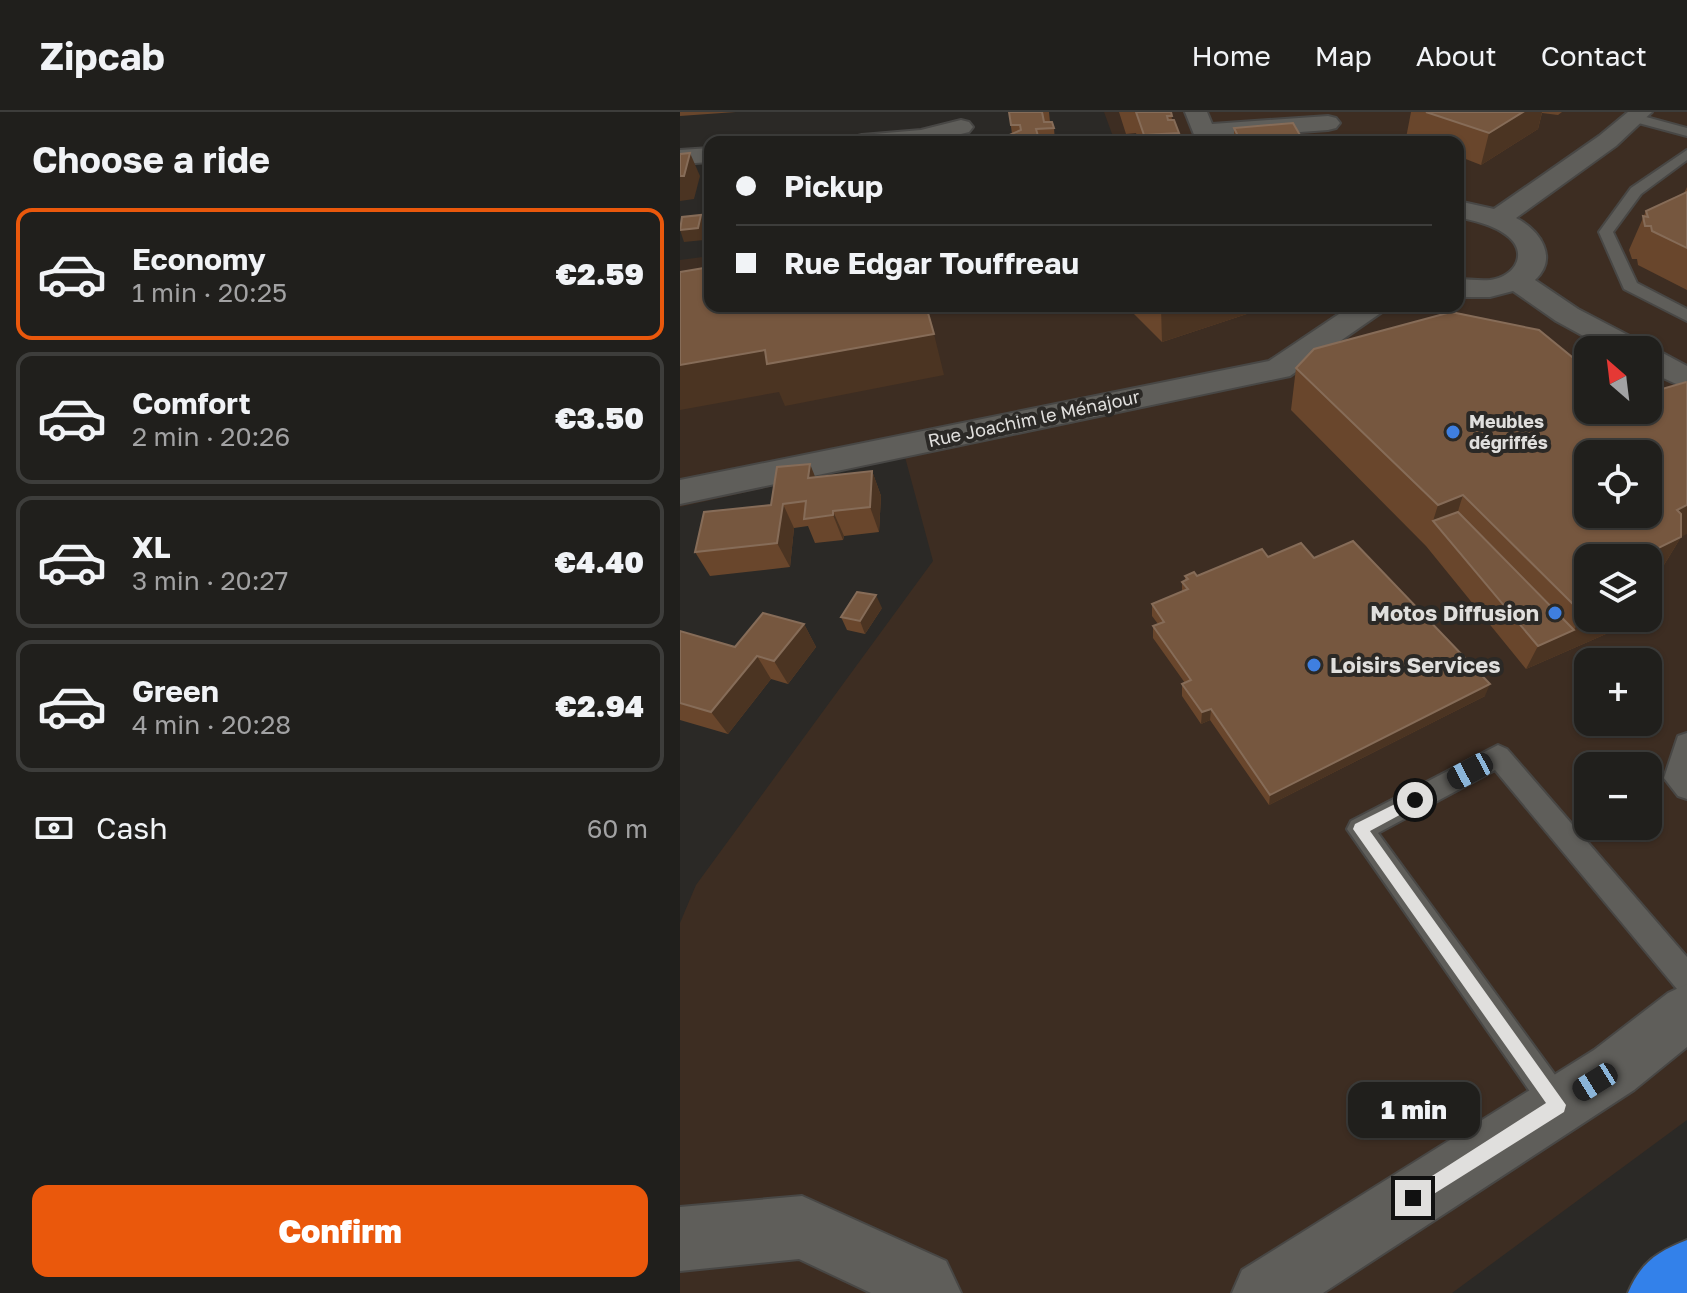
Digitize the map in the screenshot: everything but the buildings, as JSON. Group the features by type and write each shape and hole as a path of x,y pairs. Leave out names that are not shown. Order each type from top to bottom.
{"highway":[{"path":"1661,1293 1687,1272"}],"street":[{"path":"1499,219 1526,194 1638,115"},
{"path":"1202,129 1330,126"},
{"path":"925,136 961,127"},
{"path":"680,157 704,155"},
{"path":"1464,210 1499,219 1519,230 1532,243 1536,257 1531,270 1515,280 1493,287 1464,288"},
{"path":"1515,280 1567,315 1606,336"},
{"name":"Rue Joachim le Ménajour","path":"680,492 1279,369 1362,312"},
{"path":"1662,366 1687,379"},
{"path":"1265,1293 1614,1070 1687,1012"},
{"path":"680,1239 802,1227 923,1284 928,1293"}],"lane":[{"path":"1638,115 1687,132"},
{"path":"1687,154 1636,191 1606,232 1630,286 1687,316"},
{"path":"1687,743 1677,778 1687,788"},
{"path":"1558,1105 1360,829 1498,756 1687,979"}],"shaded area":[{"path":"1104,112 1687,112 1687,1120 1452,1293 680,1293 680,923 696,885 933,561 905,457 680,507 680,260 704,257 704,312 1464,312 1464,136 1113,136"}],"place":[{"name":"Meubles dégriffés","path":"1453,432"},
{"name":"Motos Diffusion","path":"1555,613"},
{"name":"Loisirs Services","path":"1314,665"}],"route":[{"path":"1413,1198 1558,1105 1360,829 1415,800"}]}
